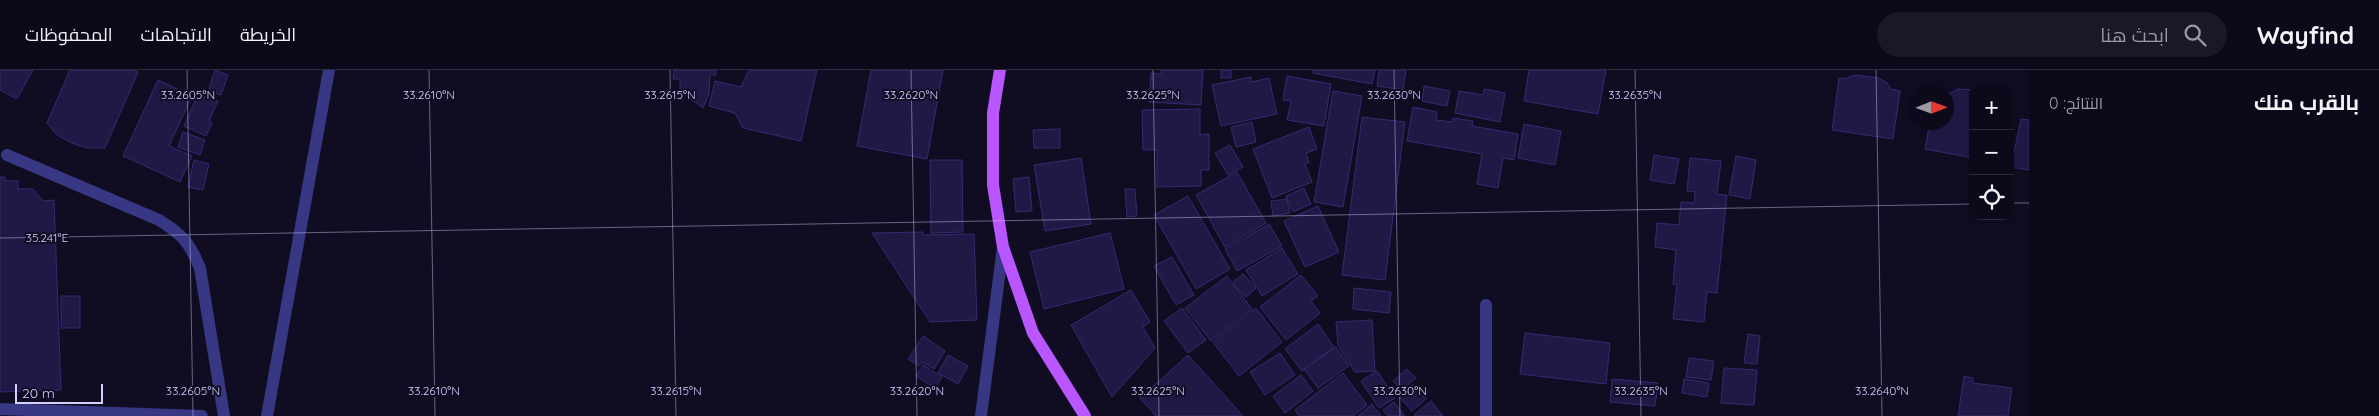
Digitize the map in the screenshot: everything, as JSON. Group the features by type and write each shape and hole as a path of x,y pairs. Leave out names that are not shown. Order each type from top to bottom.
{"main road":[{"path":"1000,70 993,113 993,185 1003,248 1033,333 1086,416"}],"street":[{"path":"267,416 329,70"},
{"path":"7,155 159,220 180,233 191,247 200,268 224,416"},
{"path":"981,416 1003,248"},
{"path":"1486,305 1486,416"},
{"path":"0,409 202,416"}],"building":[{"path":"0,70 33,70 17,99 0,90"},
{"path":"70,70 133,70 138,72 105,148 87,148 72,143 57,135 47,123"},
{"path":"215,70 228,75 221,95 208,91"},
{"path":"674,70 716,70 716,75 710,75 709,94 703,108 680,91 680,79 673,79"},
{"path":"749,70 817,70 801,141 743,128 735,113 709,106 715,81 741,87"},
{"path":"871,70 943,70 927,159 857,146"},
{"path":"1161,70 1203,70 1201,105 1149,102 1151,73 1161,74"},
{"path":"1221,70 1231,70 1231,78 1221,78"},
{"path":"1313,70 1375,70 1372,84 1313,73"},
{"path":"1379,70 1406,70 1403,90 1377,86"},
{"path":"1529,70 1606,70 1598,114 1524,101"},
{"path":"1856,75 1879,78 1887,83 1891,89 1900,91 1893,139 1832,130 1839,78 1844,79"},
{"path":"1287,76 1331,84 1324,126 1287,120 1291,101 1283,100"},
{"path":"1251,77 1252,82 1269,78 1277,114 1221,126 1212,85"},
{"path":"158,80 192,96 169,146 192,156 180,182 123,156"},
{"path":"1424,86 1450,91 1447,106 1422,101"},
{"path":"1484,89 1505,93 1500,122 1455,113 1459,91 1483,95"},
{"path":"1958,89 1969,90 1969,157 1925,149 1929,130 1954,130 1954,91"},
{"path":"1333,91 1362,96 1343,207 1314,202"},
{"path":"199,92 218,101 209,121 212,123 206,136 184,126"},
{"path":"1413,107 1437,112 1436,120 1452,122 1453,118 1473,121 1472,126 1518,134 1514,160 1503,158 1498,188 1477,184 1482,154 1407,141"},
{"path":"1200,109 1200,135 1209,134 1209,170 1201,170 1201,186 1157,187 1157,150 1143,150 1142,110"},
{"path":"1362,117 1405,122 1385,280 1342,275"},
{"path":"2021,119 2029,120 2029,170 2014,168 2014,153"},
{"path":"1252,122 1256,142 1236,147 1231,127"},
{"path":"1524,124 1561,131 1555,165 1518,158"},
{"path":"1309,127 1317,149 1306,153 1309,162 1305,164 1312,182 1272,198 1253,149"},
{"path":"1060,129 1060,148 1034,148 1033,130"},
{"path":"183,132 205,140 200,155 178,147"},
{"path":"1230,145 1243,167 1228,175 1215,153"},
{"path":"1654,155 1679,159 1674,184 1650,180"},
{"path":"1736,156 1756,160 1750,199 1729,195"},
{"path":"1081,158 1091,224 1045,231 1034,165"},
{"path":"1690,158 1721,161 1717,194 1727,195 1717,293 1707,292 1704,322 1673,319 1677,285 1673,284 1676,250 1655,247 1657,223 1679,225 1681,202 1694,203 1695,192 1687,191"},
{"path":"194,160 209,164 203,190 188,187"},
{"path":"930,160 962,160 963,232 931,233"},
{"path":"1237,172 1266,223 1225,247 1196,195"},
{"path":"0,177 5,177 5,181 18,181 18,189 33,189 43,201 54,200 61,390 0,392"},
{"path":"1029,177 1032,211 1016,212 1013,179"},
{"path":"1304,188 1311,204 1293,212 1286,196"},
{"path":"1125,189 1135,189 1137,216 1127,217"},
{"path":"1188,196 1230,269 1196,289 1154,215"},
{"path":"1287,199 1290,213 1273,216 1271,201"},
{"path":"1318,206 1339,252 1305,267 1284,221"},
{"path":"1269,224 1282,246 1237,271 1225,249"},
{"path":"923,232 923,235 974,234 977,320 930,322 872,233"},
{"path":"1110,233 1124,289 1044,309 1030,252"},
{"path":"1282,248 1298,274 1262,296 1246,270"},
{"path":"1172,257 1194,295 1176,305 1154,266"},
{"path":"1243,274 1256,288 1246,297 1232,283"},
{"path":"1301,275 1318,296 1311,301 1320,313 1286,340 1260,307"},
{"path":"1227,276 1252,309 1211,341 1185,308"},
{"path":"1354,288 1391,292 1389,313 1353,309"},
{"path":"1131,290 1150,322 1143,327 1155,348 1112,397 1071,325"},
{"path":"61,296 80,296 80,328 61,328"},
{"path":"1182,308 1206,340 1188,353 1164,321"},
{"path":"1256,308 1282,342 1239,376 1213,342"},
{"path":"1372,320 1375,371 1355,372 1338,345 1336,322"},
{"path":"1318,324 1334,347 1302,371 1285,349"},
{"path":"1525,333 1610,343 1606,384 1520,374"},
{"path":"1748,334 1760,336 1757,364 1744,363"},
{"path":"923,336 945,351 934,369 922,362 919,366 908,359"},
{"path":"1336,347 1349,366 1318,388 1304,369"},
{"path":"1280,353 1295,375 1265,395 1250,372"},
{"path":"948,355 968,366 958,384 938,373"},
{"path":"1188,355 1243,416 1156,416 1140,398"},
{"path":"1689,358 1714,361 1711,380 1686,377"},
{"path":"923,365 942,377 935,388 916,376"},
{"path":"1724,368 1757,370 1754,405 1721,403"},
{"path":"1407,369 1416,378 1402,390 1393,381"},
{"path":"1377,371 1395,398 1379,408 1361,381"},
{"path":"1343,373 1367,405 1353,416 1299,416 1295,410"},
{"path":"1301,375 1313,391 1285,413 1273,396"},
{"path":"1964,376 1973,378 1973,383 2012,388 2008,416 1958,416"},
{"path":"1612,379 1658,383 1655,406 1610,402"},
{"path":"1684,379 1709,383 1707,397 1682,393"},
{"path":"1413,385 1426,399 1412,411 1399,397"},
{"path":"1431,401 1443,416 1414,415"},
{"path":"1394,402 1405,416 1388,416 1383,410"},
{"path":"1372,404 1381,416 1358,416"}]}
